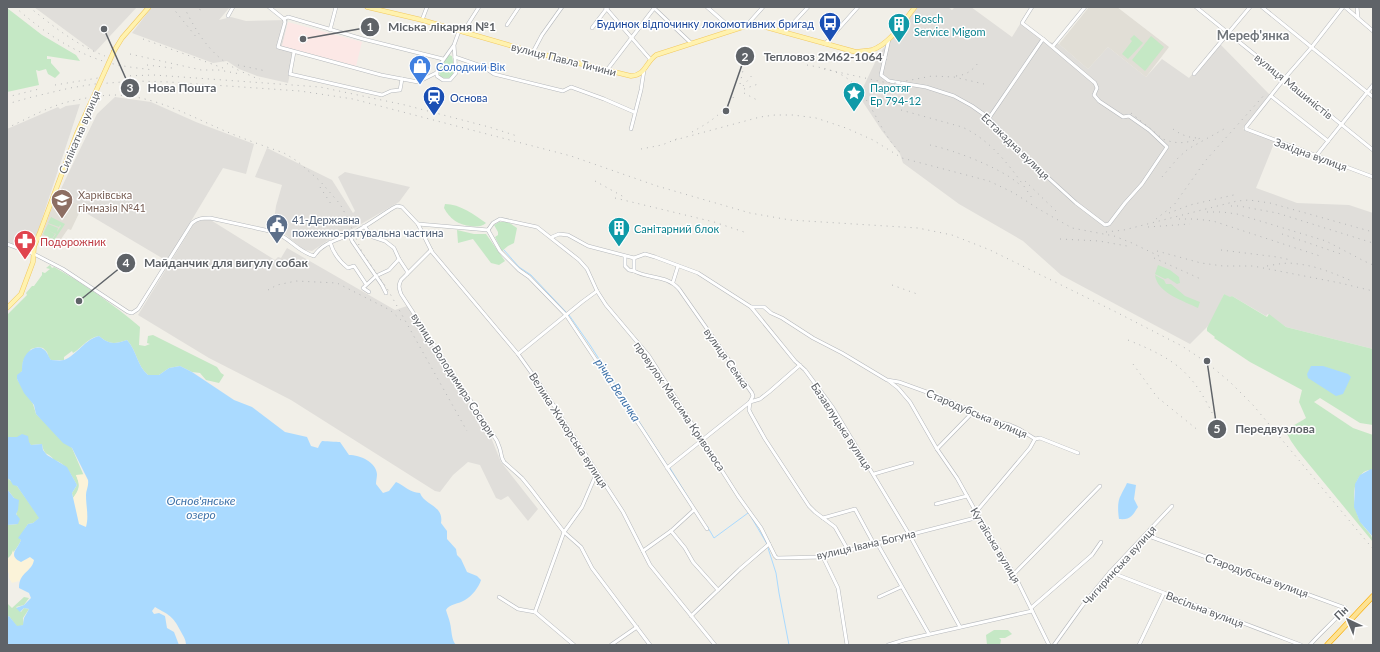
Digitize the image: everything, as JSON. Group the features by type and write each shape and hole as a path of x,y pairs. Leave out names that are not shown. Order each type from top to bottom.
{"highway":[{"path":"1327,645 1373,596"}],"main road":[{"name":"Силікатна вулиця","path":"7,308 21,294 33,262 34,247 77,132 114,51 149,7"},
{"name":"вулиця Павла Тичини","path":"367,7 422,20 533,52 631,76 636,76 644,70"},
{"path":"644,70 650,59 656,55 732,29 746,26 758,25 856,52 871,50 880,46 889,39 915,7"}],"street":[{"path":"228,16 233,7"},
{"path":"269,7 284,19 285,22 278,48 381,75 418,82 436,72 443,59 479,7"},
{"path":"330,30 336,7"},
{"path":"422,20 427,7"},
{"path":"507,25 519,7"},
{"path":"533,52 562,7"},
{"path":"707,7 732,29"},
{"path":"746,26 763,7"},
{"path":"785,32 808,7"},
{"path":"825,44 858,7"},
{"path":"1032,7 1022,23 1052,46 1085,7"},
{"name":"вулиця Машиністів","path":"1196,7 1373,150"},
{"path":"1194,74 1250,7"},
{"path":"1262,7 1373,97"},
{"path":"1328,141 1271,96 1344,7 1373,31"},
{"path":"1357,7 1358,18"},
{"path":"592,28 606,8 650,59"},
{"path":"607,70 655,8 691,43"},
{"path":"284,19 288,17 330,30 443,59"},
{"name":"Естакадна вулиця","path":"889,39 881,75 888,81 926,87 954,96 972,106 989,118 1021,153 1076,203 1105,225 1109,224 1142,184 1167,147 1149,130 1129,116 1123,117 1099,101 1094,95 1097,88 1095,83 1052,46"},
{"path":"989,118 1043,39"},
{"path":"436,72 439,78 443,80 448,81 453,78 456,71 454,45"},
{"path":"294,52 290,74 382,95 391,91 400,90 402,79"},
{"path":"856,52 885,58"},
{"path":"455,57 484,67 494,74 519,81 563,92 571,87 634,112"},
{"path":"631,129 634,112 641,90 644,70"},
{"path":"1316,156 1373,85"},
{"name":"Західна вулиця","path":"1271,96 1246,128 1248,131 1373,177"},
{"name":"Велика Жихорська вулиця","path":"364,226 397,206 402,207 418,224 431,250 518,354 543,389 624,512 650,565 715,645"},
{"path":"7,244 34,254 63,269 132,313 138,309 192,223 202,218 210,218 281,234 303,252 314,256 330,242 350,235 364,226 373,237 385,241 394,248 399,259 408,271 407,274"},
{"name":"провулок Максима Кривоноса","path":"488,230 493,223 500,219 537,227 552,237 579,260 587,269 597,291 606,305 649,356 738,496 761,528 769,544"},
{"path":"418,224 488,230 500,251 519,270 529,277 566,315 707,529"},
{"path":"552,237 559,234 568,235 588,246 634,258 634,271"},
{"path":"350,235 359,253 376,276 386,293"},
{"path":"330,242 332,250 342,264 348,268 354,266 366,284"},
{"path":"407,274 431,250"},
{"name":"Базавлуцька вулиця","path":"634,258 645,254 650,255 698,273 751,307 795,361 805,370 833,408 909,534 960,627"},
{"path":"625,256 625,266 629,270 641,275 673,282 678,266"},
{"path":"369,292 363,288 366,284 376,276 389,270 399,259"},
{"name":"вулиця Володимира Сосюри","path":"407,274 399,284 401,294 497,441 504,462 531,489 564,532 581,547 592,568 650,645"},
{"name":"вулиця Семка","path":"673,282 752,393 753,396 750,402 749,410 765,439 810,506 815,512 835,526 848,550"},
{"path":"518,354 597,291"},
{"name":"Стародубська вулиця","path":"751,307 764,307 771,313 782,318 813,338 842,353 887,380 899,382 960,405 984,419 1010,425 1035,439 1040,438 1078,452"},
{"path":"667,468 750,402 764,396 800,365"},
{"name":"Кутаїська вулиця","path":"887,380 898,388 910,402 937,448 957,478 1014,574 1050,645"},
{"path":"937,448 973,412"},
{"path":"976,512 1030,448 1035,439"},
{"path":"874,474 912,463"},
{"path":"535,612 564,532 582,507 597,472"},
{"path":"1014,574 1100,486"},
{"path":"936,504 967,496"},
{"name":"Чигиринська вулиця","path":"1054,645 1082,606 1110,572 1172,506"},
{"path":"823,518 855,509 929,634"},
{"path":"643,551 671,531 694,510"},
{"name":"вулиця Івана Богуна","path":"769,544 775,556 780,559 823,557 979,517"},
{"path":"671,531 685,548 693,562 718,590"},
{"name":"Стародубська вулиця","path":"1146,535 1345,608 1329,627 1319,634 1310,645"},
{"path":"888,645 1032,610 1092,554 1101,542"},
{"path":"691,616 740,569 769,544"},
{"path":"823,557 838,588 847,645"},
{"name":"Весільна вулиця","path":"1110,572 1301,645"},
{"path":"879,597 901,588"},
{"path":"1139,645 1164,593"},
{"path":"498,597 518,609 535,612 574,645"},
{"path":"612,645 637,627"}],"shaded area":[{"path":"34,7 137,7 95,52"},
{"path":"152,7 230,7 219,20 231,17 246,21 288,20 282,46 295,49 288,83 257,76 239,69 227,61 213,63 132,33"},
{"path":"916,7 948,7 952,10 955,7 971,7 1012,37 1022,21 1049,42 1059,44 1088,69 1108,47 1146,77 1162,59 1189,78 1218,42 1270,95 1243,129 1275,141 1256,188 1297,203 1349,205 1373,213 1373,349 1286,327 1268,314 1266,316 1232,296 1230,298 1224,294 1211,323 1190,344 1061,275 1023,241 959,204 903,163 900,154 882,131 859,96 879,54"},
{"path":"1089,7 1117,7 1169,47 1146,77 1108,47 1088,69 1059,44"},
{"path":"288,22 362,42 356,66 282,46"},
{"path":"115,97 151,102 196,122 254,144 246,174 223,168 167,261 81,210 81,205 57,197 97,114"},
{"path":"80,104 35,240 29,251 7,242 7,129 58,107 60,109 66,106"},
{"path":"267,148 332,180 353,213 355,211 338,177 345,172 410,187 399,202 356,227 330,239 312,251 304,250 281,231 273,227 276,206 282,185 255,177"},
{"name":"Харківська гімназія №41","path":"57,197 81,205 81,209 71,230 68,229 54,249 40,240"},
{"path":"209,219 275,260 278,257 281,258 287,248 395,310 407,306 490,435 501,462 538,509 528,521 508,496 501,500 496,498 480,465 468,462 453,475 440,492 435,491 291,400 209,358 138,315 195,222"}],"green space":[{"path":"7,8 42,35 76,55 80,61 47,56 47,59 51,59 51,63 60,73 55,78 48,74 46,69 39,71 36,70 39,85 7,92"},
{"path":"1134,35 1143,43 1128,59 1122,54 1132,41 1130,39"},
{"path":"1151,36 1164,47 1145,71 1132,60"},
{"path":"449,55 452,56 455,71 451,77 446,79 440,76 439,70"},
{"path":"445,204 451,204 462,208 486,223 477,227 458,223 446,212 444,208"},
{"path":"51,217 65,224 51,245 49,244 56,234 49,231 55,234 52,239 43,234 48,224 58,228 57,232 61,226 60,225 59,227 48,223"},
{"path":"499,222 508,222 517,228 514,243 502,251 495,237 498,235 498,232 494,225"},
{"path":"457,230 474,234 486,234 505,261 499,265 491,263 473,239 458,243"},
{"path":"50,265 52,268 54,267 98,295 140,327 139,345 145,346 150,344 147,343 148,336 153,335 217,367 224,375 219,383 206,380 200,373 192,372 180,366 169,368 159,375 148,375 141,367 127,340 112,343 99,336 88,341 73,353 72,351 64,357 64,360 51,360 43,348 38,347 31,349 23,361 22,371 17,379 33,404 36,414 72,448 84,476 76,475 79,487 73,498 72,493 77,485 70,473 62,464 45,453 42,444 31,445 17,437 7,437 7,315 27,295 26,293 32,286 34,286 42,275 42,272 45,273 50,269 46,268"},
{"path":"1158,265 1170,270 1179,277 1180,283 1177,284 1168,278 1165,279 1155,274"},
{"path":"1155,275 1164,280 1166,284 1171,284 1185,296 1200,302 1198,308 1166,292 1157,281"},
{"path":"1224,294 1230,297 1232,296 1267,317 1269,314 1286,327 1373,349 1373,425 1360,423 1320,398 1314,402 1353,428 1373,435 1373,470 1362,473 1359,477 1356,484 1354,500 1358,516 1362,524 1372,536 1373,542 1298,451 1286,432 1306,418 1299,402 1302,390 1250,362 1214,338 1215,337 1207,331 1207,328"},
{"path":"7,478 17,486 40,518 33,523 28,524 19,538 21,540 19,544 7,559 7,525 18,524 14,498 7,489"},
{"path":"24,597 29,598 24,605 16,607 21,612 24,608 29,609 23,618 24,625 17,627 9,616 7,617 7,603 12,608"},
{"path":"994,630 1008,630 1012,634 1005,638 999,638 1001,640 1000,645 987,645 986,635"}],"sand":[{"path":"85,474 89,485 86,494 88,520 86,527 79,524 73,498 79,487 76,475"},
{"path":"13,550 14,554 26,560 30,557 34,560 33,564 19,581 12,583 9,578 9,573 7,572 7,559 11,556"}],"water":[{"name":"Основ'янське озеро","path":"99,336 112,343 127,340 141,367 148,375 159,375 169,368 180,366 192,372 234,400 252,407 285,432 307,437 311,446 318,448 322,441 340,442 349,455 358,456 367,460 374,466 377,474 376,484 383,493 389,491 396,482 410,490 420,493 426,501 440,513 441,523 447,531 447,539 456,549 457,555 461,559 467,572 477,576 481,580 477,588 468,598 449,606 446,610 450,621 452,638 456,645 186,645 184,638 173,619 155,607 152,611 154,614 159,613 165,616 167,628 174,632 179,645 7,645 7,617 9,616 17,626 23,625 24,618 29,609 24,608 20,612 16,608 24,605 31,598 29,593 19,588 23,575 31,567 34,560 30,557 21,562 15,557 14,554 21,540 18,538 28,524 33,523 39,518 17,486 13,485 7,478 7,437 17,437 22,434 28,436 31,445 42,444 43,450 47,455 67,467 77,485 72,493 79,524 86,527 87,519 86,495 88,480 72,448 63,443 36,414 34,405 24,393 17,379 17,375 22,371 24,358 34,348 44,350 51,360 64,360 73,355 89,340"},
{"path":"1311,366 1323,366 1348,374 1351,377 1343,394 1336,396 1308,378 1307,374"},
{"path":"1371,469 1373,470 1373,537 1360,522 1354,507 1355,484 1360,475"},
{"path":"1127,483 1136,485 1134,499 1138,507 1131,517 1119,519 1119,500"},
{"path":"7,489 14,498 19,500 16,514 20,519 18,524 7,525"}],"waterway":[{"name":"річка Величка","path":"504,250 519,267 531,275 566,312"},
{"name":"річка Величка","path":"569,315 667,465"},
{"name":"річка Величка","path":"670,468 691,502"},
{"name":"річка Величка","path":"707,526 714,538 748,513"},
{"name":"річка Величка","path":"750,515 767,544"},
{"name":"річка Величка","path":"768,548 776,573 789,645"}],"railway":[{"path":"15,7 36,25 60,41 84,54 115,64 153,70"},
{"path":"29,7 75,41 94,52 105,56"},
{"path":"172,7 197,38"},
{"path":"184,7 195,27 214,53 231,66 260,79"},
{"path":"194,7 201,10"},
{"path":"143,39 223,68"},
{"path":"130,54 201,70 219,70 240,74"},
{"path":"956,76 963,75 978,63"},
{"path":"147,65 172,68"},
{"path":"238,65 266,71"},
{"path":"807,65 824,68 840,74 850,81 859,90 892,144 901,153"},
{"path":"824,69 883,82 895,83 932,76 954,77 984,84"},
{"path":"740,84 743,70"},
{"path":"743,86 754,73"},
{"path":"124,76 154,75 320,87 405,105 489,127 517,136"},
{"path":"55,85 98,78"},
{"path":"7,104 70,88 95,84 136,81 300,91 353,99 571,156 657,186 750,213 790,220 918,228 952,235 990,250 1112,310 1182,346 1206,362 1230,382 1253,405 1373,549"},
{"path":"744,89 758,84"},
{"path":"7,97 39,89"},
{"path":"744,93 757,100"},
{"path":"1156,219 1174,205 1206,160 1266,93"},
{"path":"692,132 716,116 726,107 735,95"},
{"path":"7,128 41,112 68,102 101,96 130,96 145,99 172,108 232,134 284,153 297,161 320,181 340,204 362,252 388,290 467,431"},
{"path":"901,110 962,127 973,133 993,148 1018,177 1032,198"},
{"path":"1131,113 1163,139 1168,141 1178,143 1193,141 1203,137"},
{"path":"675,140 760,117 793,115 816,118 846,128 873,140 902,158 989,181 1014,193 1072,228 1114,236 1163,258"},
{"path":"1173,129 1185,136 1199,138"},
{"path":"1162,177 1178,158 1188,149 1224,129"},
{"path":"641,149 662,145 679,138"},
{"path":"930,145 977,160 1001,172 1019,184"},
{"path":"595,181 624,197"},
{"path":"1025,181 1056,211"},
{"path":"320,187 331,204"},
{"path":"1169,213 1190,205 1238,194"},
{"path":"615,198 714,222 744,232"},
{"path":"1106,232 1124,230 1237,201 1249,200 1270,203 1373,232"},
{"path":"1231,206 1239,206 1277,213 1373,243"},
{"path":"1207,212 1237,214 1326,241 1373,265"},
{"path":"1179,219 1213,221 1323,257"},
{"path":"1148,227 1190,224"},
{"path":"1282,234 1341,254"},
{"path":"1060,239 1099,241 1127,246"},
{"path":"1221,250 1291,260"},
{"path":"1157,251 1201,263 1223,266 1253,266 1373,291"},
{"path":"1154,258 1203,280"},
{"path":"1267,266 1294,263 1326,271 1352,281"},
{"path":"268,290 277,285 296,281 337,283 390,310 402,321"},
{"path":"892,285 920,295"},
{"path":"1128,340 1159,354 1182,370 1199,390 1216,421"},
{"path":"1133,364 1157,397 1199,431"}],"place":[{"name":"Нова Пошта","path":"104,29"},
{"name":"Міська лікарня №1","path":"303,39"},
{"name":"Будинок відпочинку локомотивних бригад","path":"830,42"},
{"name":"Bosch Service Migom","path":"899,44"},
{"name":"Солодкий Вік","path":"420,86"},
{"name":"Тепловоз 2М62-1064","path":"726,111"},
{"name":"Паротяг Ер 794-12","path":"854,112"},
{"name":"Основа","path":"434,116"},
{"name":"Харківська гімназія №41","path":"62,220"},
{"name":"41-Державна пожежно-рятувальна частина","path":"277,244"},
{"name":"Санітарний блок","path":"619,248"},
{"name":"Подорожник","path":"25,260"},
{"name":"Майданчик для вигулу собак","path":"79,301"},
{"name":"Передвузлова","path":"1207,361"}],"district":[{"name":"Мереф'янка","path":"1253,35"}]}
